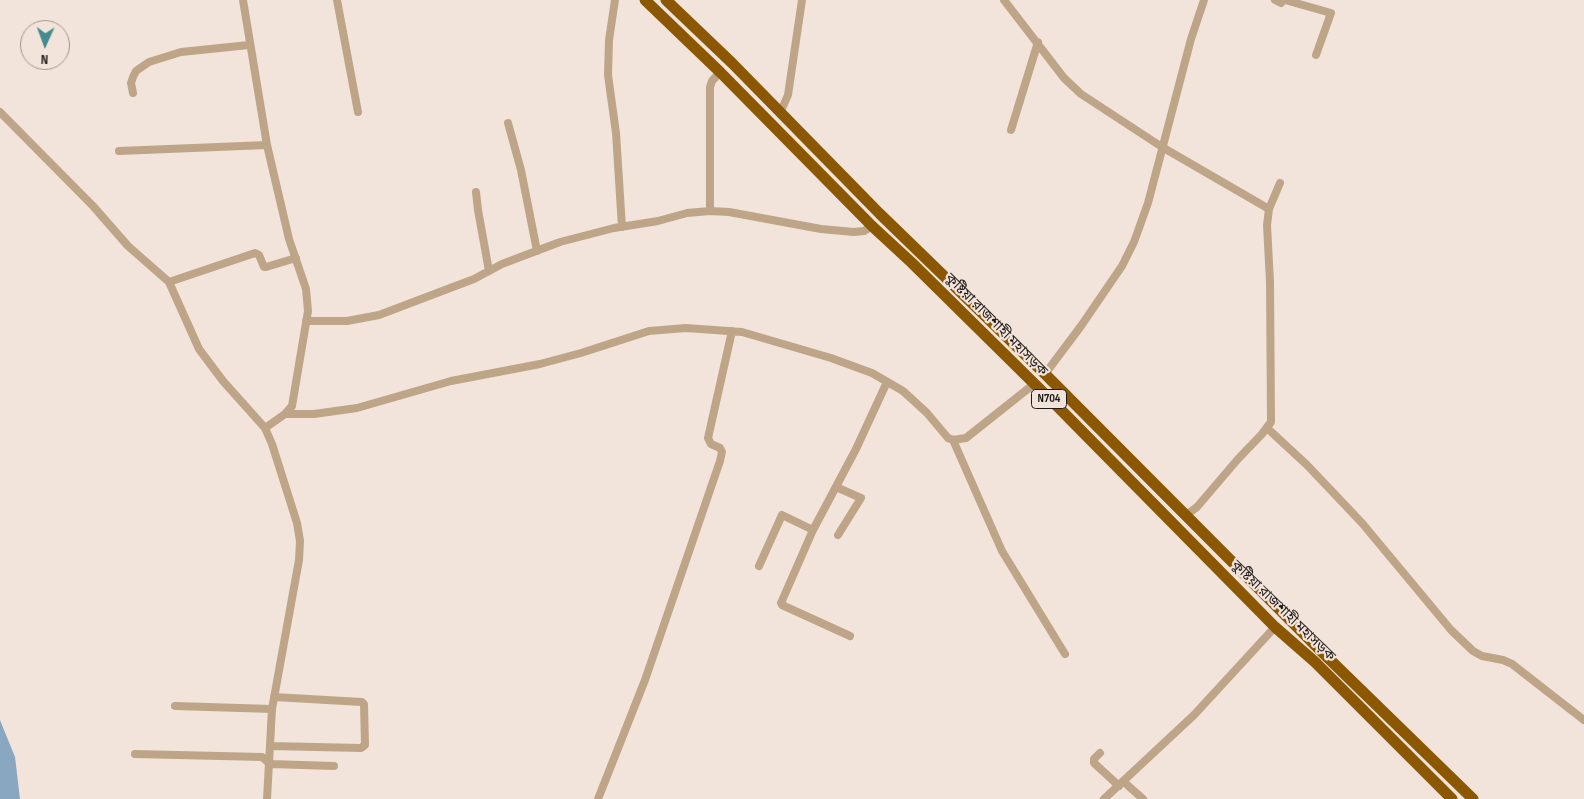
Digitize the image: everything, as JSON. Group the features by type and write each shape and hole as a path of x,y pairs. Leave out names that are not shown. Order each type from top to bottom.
{"highway":[{"name":"কুষ্টিয়া রাজশাহী মহাসড়ক","path":"645,0 720,72 872,226 1059,408 1276,627 1315,662 1452,799"},
{"name":"কুষ্টিয়া রাজশাহী মহাসড়ক","path":"666,0 880,214 1045,374 1323,653 1473,799"},
{"path":"745,97 756,88"},
{"path":"1059,408 1068,398"},
{"path":"1315,662 1323,653"}],"street":[{"path":"243,0 267,145 289,239 306,289 308,311 292,406 285,414 265,428"},
{"path":"336,0 358,112"},
{"path":"616,0 609,40 608,75 616,133 622,227"},
{"path":"780,113 788,95 802,0"},
{"path":"1004,0 1064,78 1081,94 1162,146 1269,210"},
{"path":"1045,374 1122,266 1134,242 1148,203 1191,39 1204,0"},
{"path":"1274,0 1281,3 1284,0 1331,13 1316,55"},
{"path":"1011,130 1038,42"},
{"path":"133,93 131,83 136,71 149,62 181,52 249,45"},
{"path":"710,211 710,88 712,81 720,72"},
{"path":"0,112 93,206 138,256 169,282 199,349 207,362 265,428 272,444 297,522 300,541 299,560 272,709 267,799"},
{"path":"508,123 521,170 537,251"},
{"path":"119,151 267,145"},
{"path":"1185,516 1197,507 1267,428 1272,418 1267,225 1269,210 1280,183"},
{"path":"476,192 489,271"},
{"path":"306,321 347,321 379,315 474,279 502,264 560,242 688,213 710,211 751,215 821,229 854,232 864,231 872,226"},
{"path":"169,282 255,253 259,255 264,267 296,258"},
{"path":"285,414 314,414 357,408 451,381 540,364 649,331 686,328 742,332 831,358 872,373 903,391 927,413 948,438 953,440 966,438 1034,384"},
{"path":"598,799 645,680 720,461 722,452 720,448 711,444 708,438 732,331"},
{"path":"850,636 781,603 813,530 888,382"},
{"path":"1267,428 1307,465 1362,523 1451,630 1468,646 1482,656 1503,660 1512,664 1584,720"},
{"path":"953,440 1002,551 1066,654"},
{"path":"836,487 861,498 838,535"},
{"path":"759,566 782,515 813,530"},
{"path":"1104,799 1194,715 1276,627"},
{"path":"270,746 361,748 365,745 364,704 362,702 274,697"},
{"path":"175,706 272,709"},
{"path":"1100,753 1094,759 1094,762 1143,799"},
{"path":"135,754 262,757 270,764 334,766"}],"water":[{"path":"0,720 15,757 20,799 0,799"}]}
